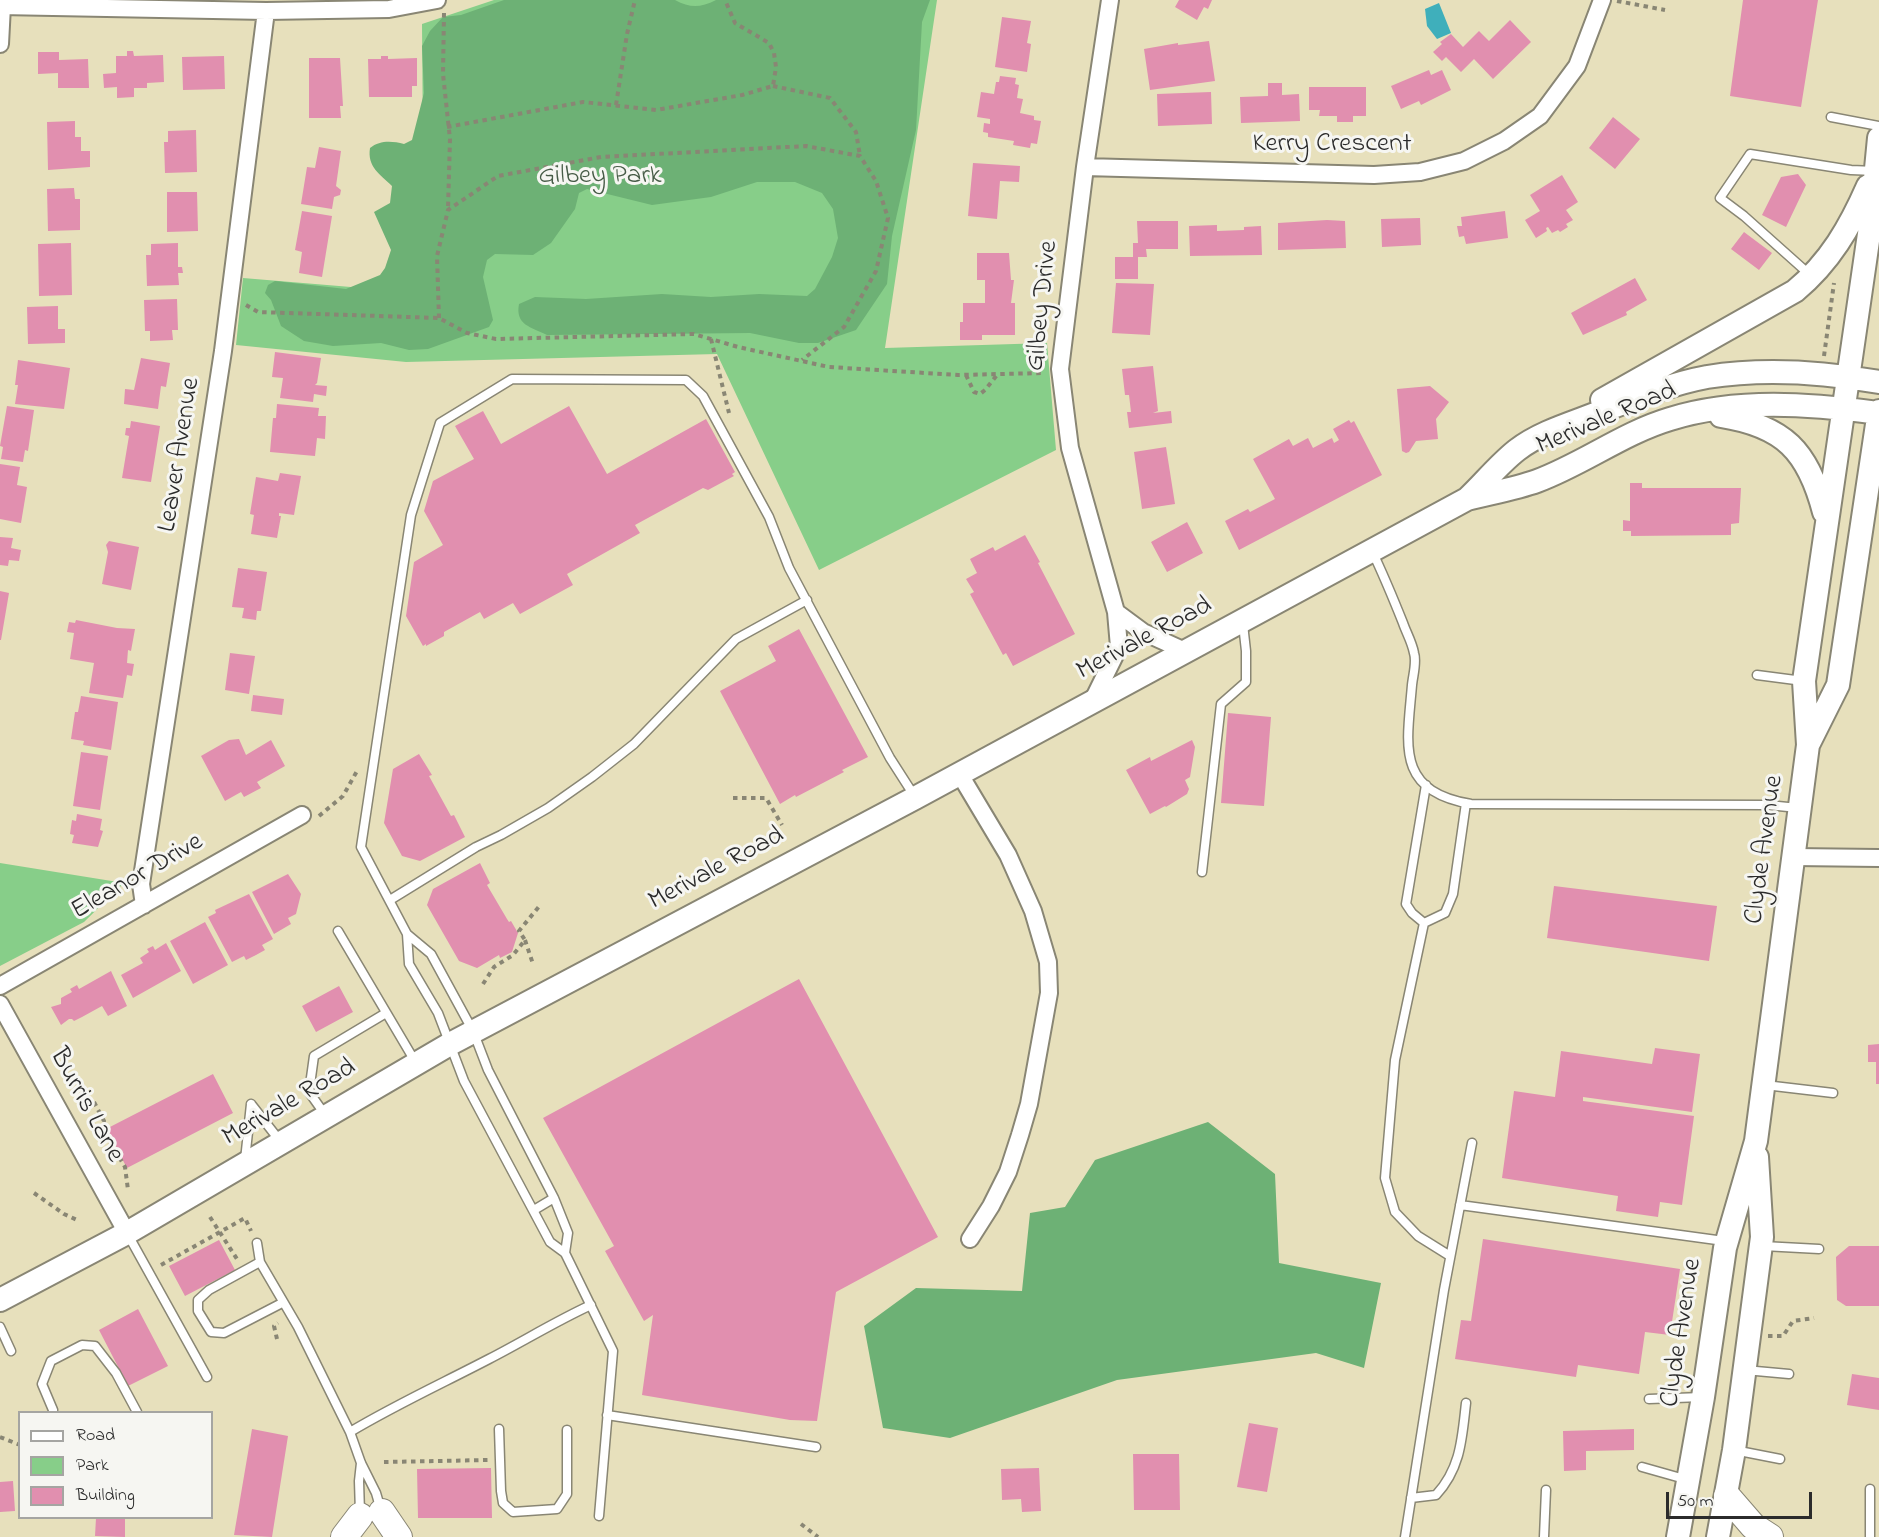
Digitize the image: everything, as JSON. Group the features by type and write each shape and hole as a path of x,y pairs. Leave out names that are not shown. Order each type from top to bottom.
{"main road":[{"path":"1848,376 1871,220 1879,138"},
{"path":"1555,429 1633,382 1781,300 1812,276 1829,258 1844,236 1875,171"},
{"name":"Merivale Road","path":"1467,499 1517,450 1555,429 1656,392 1705,378 1772,372 1822,373 1879,381"},
{"name":"Clyde Avenue","path":"1678,1537 1727,1241 1756,1141 1808,745 1804,681 1848,376"},
{"name":"Merivale Road","path":"0,1300 127,1233 473,1031 915,798 1467,499 1537,481 1649,427 1699,412 1755,405 1842,408 1879,412"},
{"path":"1699,412 1747,420 1761,425 1785,441 1801,456 1812,474 1826,521"},
{"name":"Clyde Avenue","path":"1808,745 1838,685 1879,412"},
{"name":"Clyde Avenue","path":"1718,1537 1734,1450 1762,1237 1756,1141"},
{"path":"1726,1496 1753,1527 1770,1537"}],"street":[{"name":"Gilbey Drive","path":"1092,702 1119,647 1116,612 1070,448 1060,372 1110,0"},
{"name":"Kerry Crescent","path":"1086,168 1374,175 1420,172 1464,161 1504,141 1540,116 1577,66 1602,0"},
{"path":"0,45 1,6 266,11 389,9 440,3"},
{"name":"Leaver Avenue","path":"144,905 141,884 230,295 266,11"},
{"path":"1116,612 1143,632 1185,651"},
{"path":"959,773 1008,855 1033,911 1048,962 1049,993 1029,1104 1020,1136 1008,1172 991,1206 970,1239"},
{"name":"Eleanor Drive","path":"0,986 302,815"},
{"path":"1793,857 1879,858"},
{"name":"Burris Lane","path":"0,1004 127,1233"}],"lane":[{"path":"1831,117 1879,126"},
{"path":"1812,276 1720,198 1750,154 1851,170 1875,171"},
{"path":"599,1516 613,1351 565,1253 550,1242 464,1081 438,1013 409,964 407,934 361,847 411,515 440,423 512,380 686,380 703,396 769,517 789,568 890,758 915,798"},
{"path":"1372,550 1415,654 1407,742 1410,762 1418,779 1436,793 1466,803 1768,805 1800,808"},
{"path":"390,900 476,847 548,808 592,777 634,744 736,639 807,600"},
{"path":"1202,872 1221,704 1246,682 1246,651 1242,620"},
{"path":"1757,675 1804,681"},
{"path":"1424,923 1412,913 1406,904 1426,785"},
{"path":"1424,923 1445,913 1453,894 1466,803"},
{"path":"1424,923 1395,1060 1385,1178 1395,1212 1418,1236 1450,1256"},
{"path":"338,931 416,1063"},
{"path":"407,934 431,954 473,1031 488,1070 554,1198 568,1233 565,1253"},
{"path":"326,1116 309,1092 314,1056 386,1013"},
{"path":"1763,1085 1833,1093"},
{"path":"244,1164 251,1104 281,1142"},
{"path":"1405,1537 1450,1256 1472,1143"},
{"path":"534,1210 554,1198"},
{"path":"1460,1205 1727,1241"},
{"path":"127,1233 207,1377"},
{"path":"257,1243 260,1262 298,1327 350,1432 361,1463 376,1493 371,1526"},
{"path":"1760,1246 1819,1249"},
{"path":"260,1262 208,1290 198,1300 198,1311 211,1332 224,1333 282,1303"},
{"path":"350,1432 510,1348 554,1322 591,1305"},
{"path":"0,1327 10,1351"},
{"path":"53,1410 42,1384 51,1361 82,1345 95,1346 116,1373 136,1411"},
{"path":"1745,1370 1789,1374"},
{"path":"1649,1399 1703,1397"},
{"path":"1411,1498 1436,1495 1444,1487 1461,1451 1466,1403"},
{"path":"607,1415 816,1447"},
{"path":"499,1429 503,1503 513,1512 557,1509 567,1494 567,1430"},
{"path":"1734,1450 1780,1459"},
{"path":"361,1463 359,1481 371,1526"},
{"path":"1642,1467 1689,1480"},
{"path":"1870,1489 1870,1537"},
{"path":"1544,1537 1546,1490"}],"path":[{"path":"616,105 627,34 635,0"},
{"path":"725,0 735,23 768,43 774,53 776,67 773,86"},
{"path":"1614,0 1665,10"},
{"path":"439,318 437,256 448,210 450,139 443,74 440,3"},
{"path":"447,127 583,102 656,110 742,95 773,86 830,98 856,132 860,156 876,181 888,218 876,271 844,327 802,361"},
{"path":"448,210 498,176 601,158 806,146 860,156"},
{"path":"1824,356 1835,274"},
{"path":"230,295 258,312 439,318 467,333 496,339 694,334 829,367 966,375 1060,372"},
{"path":"711,339 729,412 734,421"},
{"path":"966,375 974,393 980,394 997,374"},
{"path":"302,815 312,822 343,796 357,771"},
{"path":"733,798 766,798 782,825"},
{"path":"533,963 525,940 519,931 541,904"},
{"path":"483,984 494,967 513,955 525,940"},
{"path":"93,1102 104,1121 102,1128 125,1167 128,1190"},
{"path":"34,1193 64,1214 77,1220"},
{"path":"210,1217 246,1270"},
{"path":"162,1265 245,1218 252,1233"},
{"path":"1767,1336 1783,1336 1793,1321 1814,1318"},
{"path":"277,1339 274,1326 278,1323"},
{"path":"0,1437 18,1444"},
{"path":"384,1462 500,1460"},
{"path":"801,1524 818,1537"}],"green space":[{"name":"Gilbey Park","path":"494,0 937,0 885,348 1047,343 1056,450 819,570 717,354 406,362 236,345 243,278 399,291 423,148 422,24"},
{"path":"504,0 675,0 695,6 716,0 930,0 922,22 916,130 892,236 887,284 856,330 818,343 799,343 750,333 547,335 530,327 519,317 519,304 535,297 586,299 662,294 711,297 759,294 807,296 815,289 832,257 838,238 833,209 822,193 795,182 757,182 711,197 652,205 587,189 579,193 575,209 551,243 533,255 495,254 487,260 483,277 493,320 489,327 428,349 409,350 381,343 333,346 304,341 281,326 271,300 265,293 268,285 275,281 346,289 380,275 385,268 391,250 374,212 390,203 392,186 372,165 370,148 382,142 404,144 412,140 424,93 422,46 430,31 443,17 461,15"},
{"path":"0,863 124,883 84,922 0,966"},
{"path":"1208,1122 1275,1174 1279,1263 1381,1283 1364,1368 1316,1353 1117,1380 950,1438 883,1428 864,1326 916,1288 1022,1291 1030,1213 1065,1207 1095,1160"}],"water":[{"path":"1439,3 1451,33 1437,39 1427,26 1425,9"}],"building":[{"path":"1179,0 1212,0 1208,9 1204,7 1197,20 1175,7"},
{"path":"1743,0 1818,0 1801,107 1730,96"},
{"path":"1002,17 1031,21 1027,43 1031,44 1027,72 995,67"},
{"path":"1510,20 1531,42 1493,79 1474,59 1461,72 1446,57 1442,61 1433,52 1442,44 1440,42 1451,34 1463,47 1479,31 1489,41"},
{"path":"1209,41 1215,81 1150,90 1144,49 1178,43 1178,45"},
{"path":"127,51 133,51 134,56 163,55 164,82 147,83 147,88 134,88 134,97 117,98 117,87 104,88 103,74 116,73 116,56 127,56"},
{"path":"38,52 59,52 59,60 88,59 89,88 58,88 58,73 38,74"},
{"path":"224,56 225,89 183,90 182,57"},
{"path":"381,56 388,56 388,59 417,58 417,86 412,86 412,97 369,97 368,59 381,59"},
{"path":"309,58 340,58 343,106 340,106 341,118 309,118"},
{"path":"1429,70 1431,75 1442,70 1451,90 1421,105 1419,101 1401,109 1391,86"},
{"path":"1000,76 1016,78 1015,84 1019,85 1017,98 1023,99 1020,113 1034,116 1034,120 1041,121 1037,144 1031,143 1030,148 1013,145 1014,141 988,137 988,133 983,132 984,123 990,124 990,119 977,117 981,92 994,94 996,82 999,82"},
{"path":"1268,83 1282,83 1282,95 1299,94 1300,121 1241,123 1240,97 1268,96"},
{"path":"1309,87 1366,87 1366,116 1353,116 1353,122 1337,122 1337,116 1319,116 1320,110 1309,110"},
{"path":"1211,92 1212,124 1158,126 1157,94"},
{"path":"1613,117 1640,139 1615,169 1589,148"},
{"path":"75,121 75,137 81,137 81,151 90,151 90,167 48,170 47,122"},
{"path":"196,130 197,172 165,173 164,142 168,142 168,131"},
{"path":"319,147 341,151 336,186 341,190 340,195 334,197 332,209 301,204 307,167 315,168"},
{"path":"973,163 1020,166 1019,182 1000,181 997,219 968,216"},
{"path":"1798,174 1806,185 1786,227 1762,215 1781,177"},
{"path":"1562,175 1578,202 1566,210 1573,220 1566,224 1568,227 1560,232 1558,230 1552,233 1548,227 1547,231 1536,238 1525,220 1540,211 1530,195"},
{"path":"74,188 75,199 80,199 80,230 48,231 47,189"},
{"path":"167,192 197,192 198,231 167,232"},
{"path":"302,211 332,216 322,277 299,273 302,252 295,250"},
{"path":"1505,211 1508,238 1466,244 1464,236 1459,237 1457,226 1462,226 1461,217"},
{"path":"1420,218 1421,245 1382,247 1381,219"},
{"path":"1137,221 1178,221 1178,249 1146,249 1147,257 1138,257 1138,279 1115,279 1115,257 1133,257 1133,243 1138,243"},
{"path":"1345,221 1346,248 1278,250 1278,223"},
{"path":"1217,225 1217,231 1244,230 1244,227 1261,226 1262,255 1190,256 1189,226"},
{"path":"1744,232 1772,253 1759,270 1731,249"},
{"path":"71,243 72,295 39,296 38,244"},
{"path":"178,243 178,267 182,267 183,273 178,273 179,285 147,286 146,255 151,255 151,244"},
{"path":"977,253 1009,253 1011,280 1014,280 1011,303 1015,303 1015,335 982,335 982,340 960,340 963,303 985,303 985,280 977,280"},
{"path":"1635,278 1647,300 1626,312 1627,315 1583,335 1571,313"},
{"path":"1116,283 1154,284 1150,335 1112,333"},
{"path":"177,299 178,330 172,330 173,340 150,341 150,331 145,331 144,300"},
{"path":"58,306 58,329 65,329 65,343 28,344 27,307"},
{"path":"275,352 321,358 315,385 327,386 326,396 314,394 313,402 280,398 283,378 272,377"},
{"path":"141,358 170,363 166,387 161,386 158,409 124,404 125,389 134,390"},
{"path":"18,360 70,368 64,409 15,404"},
{"path":"1153,366 1158,411 1153,413 1171,411 1172,423 1129,428 1127,412 1131,412 1129,395 1125,395 1122,369"},
{"path":"1430,386 1449,402 1436,419 1438,439 1416,441 1406,453 1402,451 1397,389"},
{"path":"277,404 319,408 318,416 326,416 325,439 317,438 315,456 270,452 273,418 276,418"},
{"path":"7,406 34,410 28,451 25,450 23,462 1,459 3,447 0,446"},
{"path":"569,406 607,474 706,419 735,472 732,474 734,476 708,490 703,488 635,525 640,533 567,574 573,585 520,614 513,603 484,619 480,612 444,632 444,636 423,646 406,616 414,562 443,545 424,511 433,481 474,459 455,426 483,411 501,444"},
{"path":"1349,420 1351,423 1354,421 1382,475 1239,550 1225,521 1248,509 1250,512 1275,499 1253,459 1289,439 1293,446 1308,438 1313,448 1332,438 1334,443 1339,440 1333,429"},
{"path":"131,421 160,426 151,482 122,478 129,436 125,435 126,428 130,428"},
{"path":"1166,447 1175,504 1142,509 1134,452"},
{"path":"0,464 20,467 17,485 27,487 21,523 0,519"},
{"path":"280,473 301,476 294,515 279,513 281,516 277,538 251,534 254,515 250,514 256,477 278,481"},
{"path":"1630,483 1642,483 1642,488 1741,488 1739,523 1731,524 1731,535 1631,536 1631,531 1623,531 1623,520 1630,521"},
{"path":"1187,522 1203,553 1167,572 1151,542"},
{"path":"1025,535 1075,634 1013,666 1006,653 1003,655 970,594 974,592 966,579 977,573 970,559 993,547 995,551"},
{"path":"0,537 13,538 11,548 21,550 19,561 9,560 8,566 0,565"},
{"path":"109,541 139,547 131,590 102,584 108,552 106,545"},
{"path":"238,568 267,572 261,611 257,611 256,620 242,618 244,608 232,607"},
{"path":"0,591 9,593 1,640 0,640"},
{"path":"76,620 135,629 131,651 128,650 127,663 134,664 132,676 127,675 123,698 89,693 94,663 70,659 74,633 67,632 69,622 75,623"},
{"path":"799,629 868,757 842,770 844,772 780,804 720,691 776,661 768,646"},
{"path":"230,653 255,656 249,694 225,690"},
{"path":"253,695 284,699 282,715 251,711"},
{"path":"81,696 118,702 111,750 83,745 84,741 71,739 75,712 78,712"},
{"path":"1228,713 1271,717 1264,806 1221,803"},
{"path":"239,739 246,755 271,740 285,766 257,782 261,788 244,797 241,792 225,801 201,756 229,740"},
{"path":"1192,740 1195,747 1190,777 1185,780 1189,789 1187,794 1150,814 1126,770 1150,757 1151,761"},
{"path":"81,752 108,756 100,810 73,806"},
{"path":"419,754 432,775 429,776 451,816 454,815 465,837 420,861 402,856 384,823 393,769"},
{"path":"77,814 102,819 100,830 103,831 98,847 72,843 74,835 70,834 72,820 76,821"},
{"path":"480,863 490,883 487,885 518,933 512,952 500,958 499,955 477,968 459,961 427,905 433,889"},
{"path":"288,874 301,894 296,914 288,918 291,924 274,934 252,892"},
{"path":"1554,886 1717,906 1709,961 1547,938"},
{"path":"249,894 273,939 262,945 265,950 246,960 244,956 232,962 208,917 216,913 215,910"},
{"path":"205,922 228,965 193,984 170,941"},
{"path":"166,943 181,971 133,998 121,975 143,963 140,958 149,952 147,949 153,946 155,950"},
{"path":"111,971 127,1006 108,1016 102,1006 74,1021 69,1019 61,1025 51,1007 61,1004 61,998 72,992 70,989 77,985 79,989"},
{"path":"799,979 938,1237 836,1292 817,1421 790,1420 642,1395 653,1315 644,1321 605,1251 614,1246 543,1118"},
{"path":"339,986 353,1012 316,1032 302,1006"},
{"path":"1879,1044 1879,1084 1876,1084 1876,1062 1868,1062 1868,1045"},
{"path":"1655,1048 1700,1054 1692,1112 1583,1097 1583,1101 1694,1116 1682,1205 1660,1202 1658,1217 1616,1211 1618,1196 1502,1178 1514,1091 1555,1097 1561,1051 1652,1064"},
{"path":"213,1074 233,1113 127,1168 106,1129"},
{"path":"1483,1239 1680,1269 1670,1335 1645,1332 1639,1374 1578,1365 1576,1377 1455,1359 1461,1320 1471,1321"},
{"path":"219,1240 235,1270 185,1296 169,1266"},
{"path":"1849,1246 1879,1246 1879,1306 1846,1306 1837,1300 1836,1257"},
{"path":"138,1309 168,1366 128,1386 99,1330"},
{"path":"1852,1374 1879,1378 1879,1410 1847,1405"},
{"path":"1249,1423 1278,1428 1267,1492 1237,1487"},
{"path":"252,1429 288,1436 272,1537 234,1535"},
{"path":"1634,1429 1634,1450 1586,1451 1586,1470 1564,1471 1563,1431"},
{"path":"1133,1454 1179,1454 1180,1510 1134,1510"},
{"path":"491,1468 492,1518 418,1518 417,1469"},
{"path":"1039,1468 1041,1511 1022,1512 1021,1499 1002,1500 1001,1469"},
{"path":"13,1481 15,1511 0,1512 0,1482"},
{"path":"96,1519 125,1519 125,1537 95,1536"}]}
